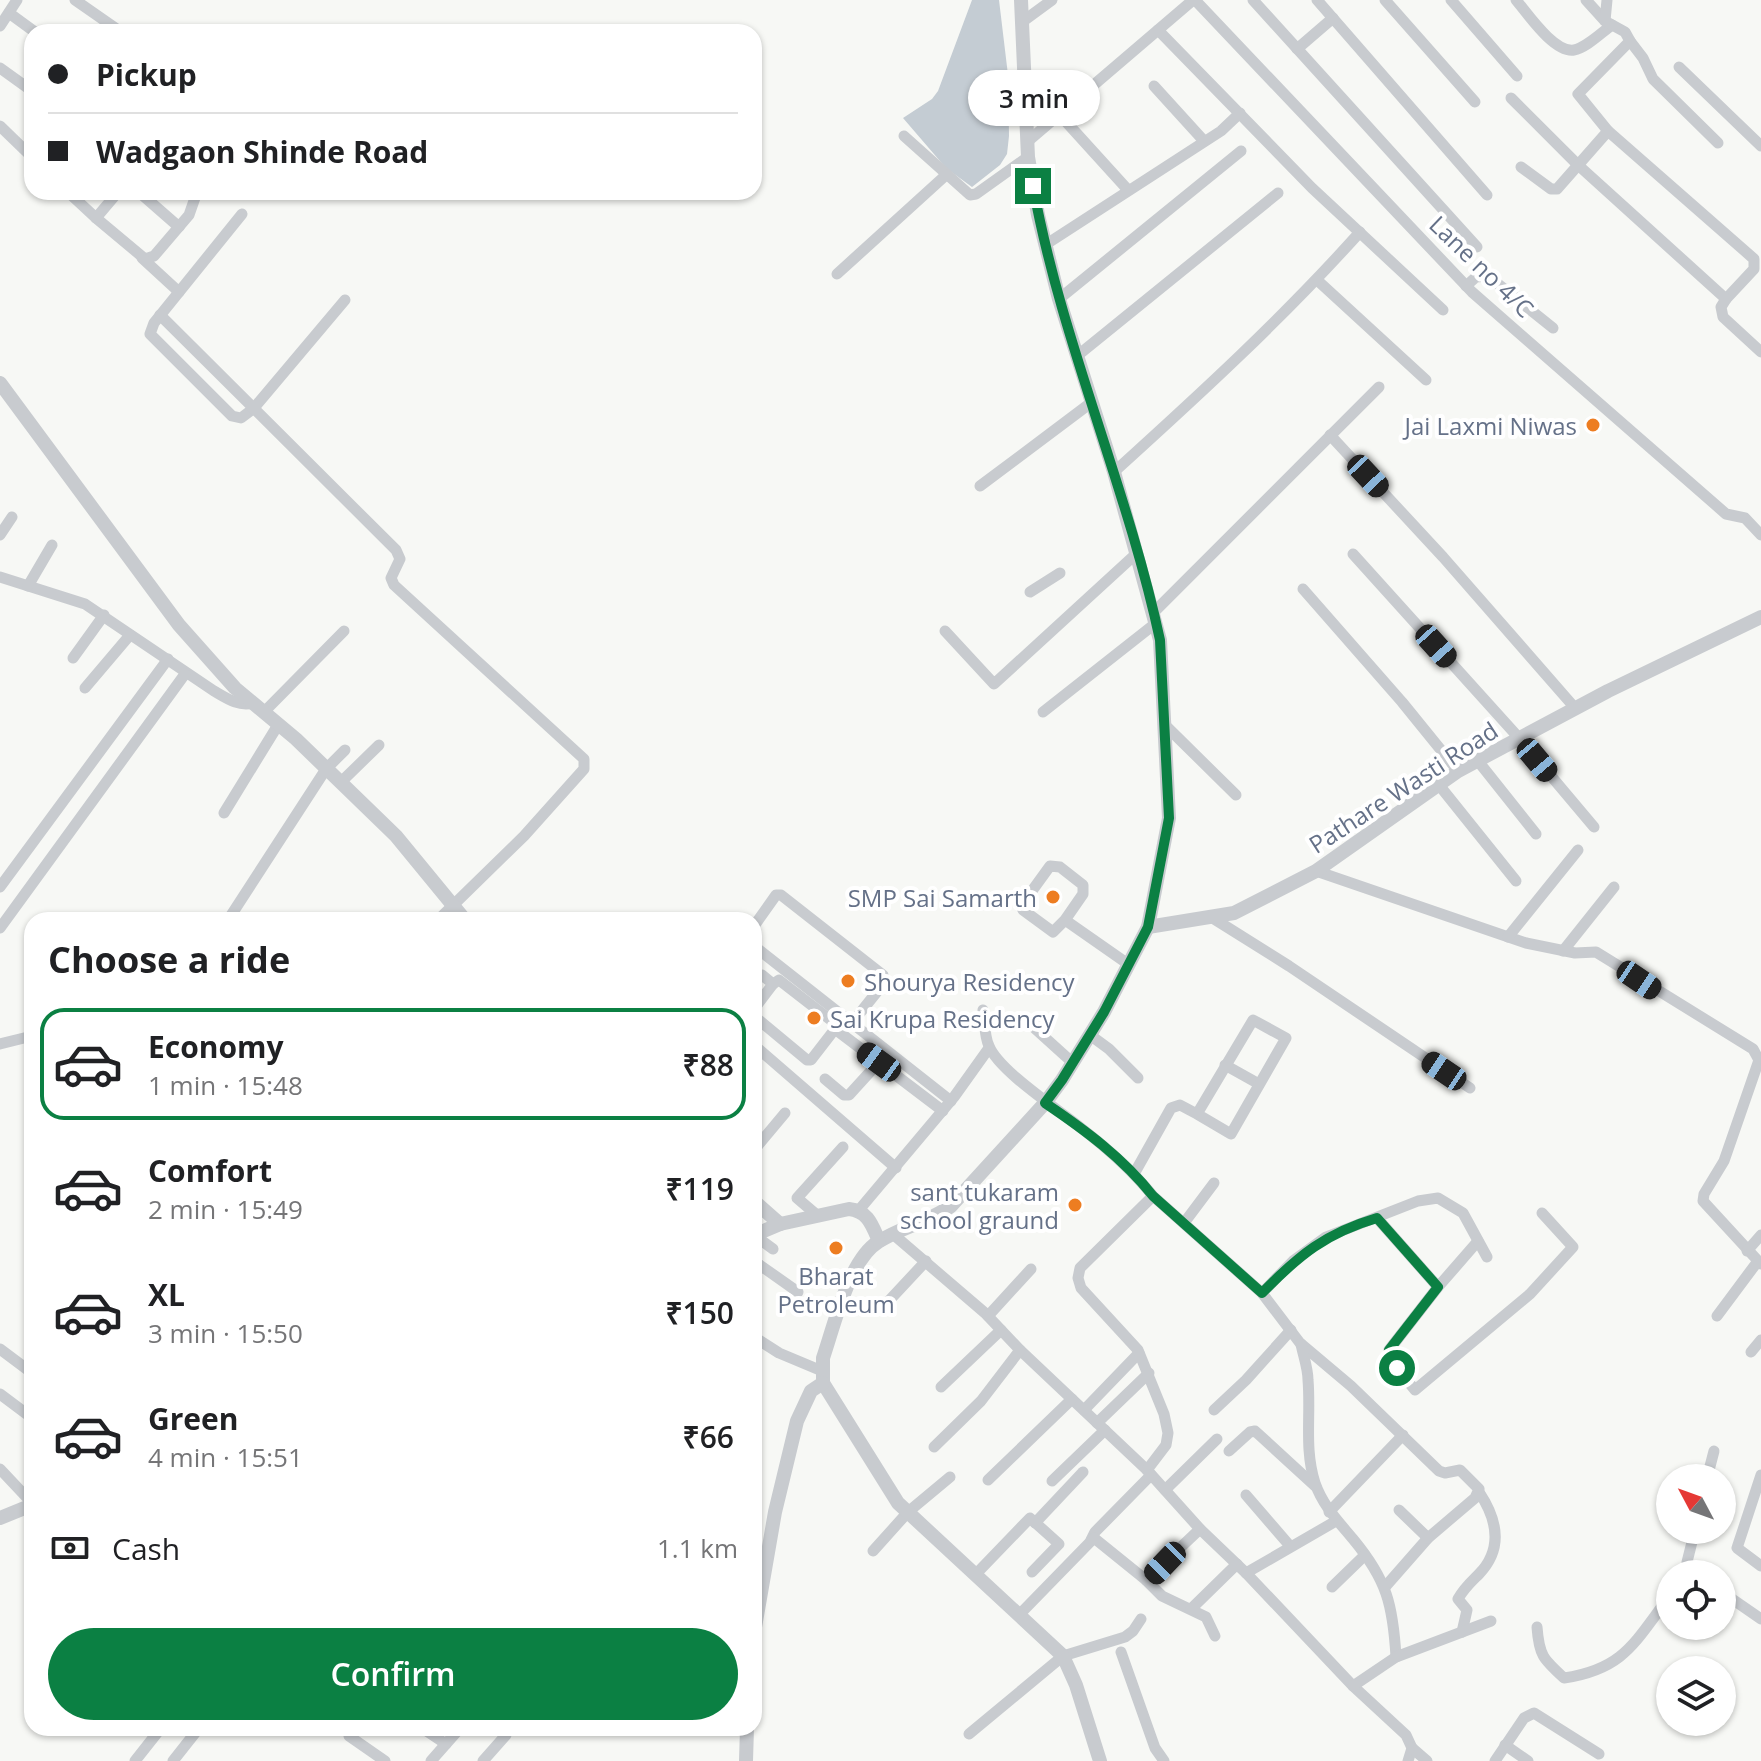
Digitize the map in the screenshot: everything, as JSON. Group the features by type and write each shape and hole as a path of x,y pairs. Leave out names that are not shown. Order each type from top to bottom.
{"street":[{"path":"0,26 17,0"},
{"path":"75,0 110,24"},
{"path":"762,1587 793,1434 805,1399 822,1377 823,1358 854,1272 864,1254 879,1241 951,1206 1045,1103 1073,1063 1148,927 1169,818 1160,640 1114,472 1045,245 1027,149 1021,0"},
{"path":"1022,22 1052,0"},
{"path":"904,136 964,193 976,194 1027,149 1059,114 1194,0"},
{"name":"Lane no 4/C","path":"1194,0 1466,286 1726,514 1745,518 1761,535"},
{"path":"1253,0 1477,247"},
{"path":"1317,0 1487,195"},
{"path":"1385,0 1475,102"},
{"path":"1451,0 1517,76"},
{"path":"1516,0 1557,46 1567,49 1576,50 1609,23"},
{"path":"1586,0 1609,23 1625,32 1653,79 1718,143"},
{"path":"1607,0 1609,23"},
{"path":"9,13 24,24"},
{"path":"1297,49 1333,18"},
{"path":"1158,30 1360,232 1443,310"},
{"path":"1630,41 1578,94 1608,131 1754,259 1754,269 1721,307 1723,317 1761,352"},
{"path":"1679,67 1761,146"},
{"path":"0,68 24,85"},
{"path":"1154,86 1204,141"},
{"path":"1511,98 1578,165 1726,299"},
{"path":"1045,245 1221,131 1240,113"},
{"path":"1059,114 1128,190"},
{"path":"0,126 24,149"},
{"path":"1521,167 1554,190 1608,131"},
{"path":"1059,299 1241,151"},
{"path":"837,274 946,175"},
{"path":"1077,356 1278,193"},
{"path":"77,200 179,292"},
{"path":"96,218 111,200"},
{"path":"148,200 179,227"},
{"path":"142,258 154,256 189,215 194,200"},
{"path":"242,214 151,328 153,339 232,416 241,418 254,408 345,300"},
{"path":"1114,472 1217,378 1317,280 1360,232"},
{"path":"1466,286 1476,277 1488,276 1553,328"},
{"path":"1317,280 1426,380"},
{"path":"160,315 400,555 391,578 394,585 584,759 584,769 534,825 446,912"},
{"path":"0,383 179,625 235,688 296,739 396,836 459,912"},
{"path":"1043,712 1155,617 1379,387"},
{"path":"980,486 1092,402"},
{"path":"1330,435 1443,557 1575,708"},
{"path":"0,535 12,517"},
{"path":"28,586 52,545"},
{"path":"945,631 994,684 1137,553"},
{"path":"1353,554 1519,738 1594,827"},
{"path":"1030,592 1060,573"},
{"path":"0,577 73,599 104,615 185,674 231,701 259,708"},
{"path":"1303,589 1458,771"},
{"path":"73,658 104,615"},
{"name":"Pathare Wasti Road","path":"1148,927 1234,913 1316,871 1458,771 1575,708 1761,617"},
{"path":"259,708 344,631"},
{"path":"85,688 130,635"},
{"path":"0,887 168,659"},
{"path":"0,928 185,674"},
{"path":"224,813 278,725"},
{"path":"1165,725 1236,795"},
{"path":"340,783 379,745"},
{"path":"233,912 326,769 345,750"},
{"path":"1478,761 1536,834"},
{"path":"1439,785 1516,881"},
{"path":"1508,937 1578,850"},
{"path":"1050,866 1060,867 1083,885 1083,894 1065,920 1053,932 1021,908 1050,866"},
{"path":"1316,871 1508,937 1563,951 1596,952 1753,1049 1759,1060 1724,1161 1703,1201 1760,1262 1717,1316"},
{"path":"1563,951 1614,887"},
{"path":"762,915 776,895 781,895 883,975 884,983 852,1023"},
{"path":"1211,917 1470,1088"},
{"path":"1065,920 1128,964"},
{"path":"762,952 951,1101"},
{"path":"762,975 773,984"},
{"path":"762,998 779,980 832,1021 835,1029 943,1111"},
{"path":"983,1010 989,1048 1045,1103 1079,1125 1262,1293 1300,1343 1439,1471 1460,1470 1465,1473 1494,1521 1498,1538 1487,1565 1463,1589 1458,1599 1467,1610 1462,1632"},
{"path":"1134,1174 1171,1108 1180,1105 1231,1134 1286,1038 1253,1020 1197,1114"},
{"path":"762,1023 807,1060 811,1060 835,1029"},
{"path":"1031,1025 1073,1063"},
{"path":"1090,1035 1138,1078"},
{"path":"0,1044 24,1038"},
{"path":"859,1210 943,1111 989,1048"},
{"path":"762,1052 896,1168"},
{"path":"825,1079 844,1095 849,1095 879,1062"},
{"path":"1225,1065 1259,1084"},
{"path":"762,1140 785,1113"},
{"path":"818,1216 797,1198 843,1147"},
{"path":"1184,1223 1214,1183"},
{"path":"1019,1615 1091,1540 1149,1473 1166,1445 1168,1433 1149,1373 1139,1353 1081,1288 1078,1278 1080,1268 1153,1196"},
{"path":"1262,1293 1293,1261 1326,1237 1418,1201 1438,1198 1463,1213 1487,1257"},
{"path":"762,1208 780,1224"},
{"path":"762,1232 780,1224 849,1209 859,1210 872,1225 879,1241"},
{"path":"1478,1241 1389,1350 1397,1368 1415,1390 1530,1294 1573,1247 1542,1213"},
{"path":"1377,1218 1438,1287"},
{"path":"894,1235 988,1316 1149,1473 1353,1686 1406,1735 1412,1748 1427,1761"},
{"path":"1747,1251 1761,1235"},
{"path":"762,1241 773,1249"},
{"path":"885,1305 926,1261"},
{"path":"762,1267 798,1292"},
{"path":"988,1316 1031,1269"},
{"path":"941,1387 1001,1330"},
{"path":"1214,1410 1291,1330"},
{"path":"1751,1352 1761,1340"},
{"path":"762,1342 822,1377 898,1503 1063,1656 1076,1685 1100,1761"},
{"path":"1300,1343 1308,1376 1307,1434 1316,1487"},
{"path":"0,1349 24,1367"},
{"path":"934,1447 981,1401 1020,1350"},
{"path":"1084,1410 1139,1353"},
{"path":"1052,1481 1149,1373"},
{"path":"0,1394 24,1412"},
{"path":"988,1480 1072,1399"},
{"path":"1229,1451 1255,1431 1316,1487 1332,1516 1365,1555 1385,1587 1392,1608 1396,1657"},
{"path":"1246,1573 1332,1516 1403,1435"},
{"path":"1165,1490 1217,1439"},
{"path":"1711,1464 1714,1451"},
{"path":"0,1469 24,1495"},
{"path":"1035,1523 1083,1472"},
{"path":"1761,1475 1737,1548 1761,1566"},
{"path":"873,1551 908,1512 950,1477"},
{"path":"1385,1587 1428,1538 1479,1492"},
{"path":"1246,1495 1290,1546"},
{"path":"2,1515 24,1507"},
{"path":"1399,1510 1428,1538"},
{"path":"976,1574 1030,1518 1059,1544 1032,1572"},
{"path":"1146,1580 1200,1529"},
{"path":"1091,1540 1099,1541 1162,1596 1206,1617 1215,1636"},
{"path":"1332,1587 1365,1555"},
{"path":"1191,1609 1237,1564"},
{"path":"1736,1602 1761,1619"},
{"path":"1537,1627 1539,1650 1545,1661 1564,1678 1593,1673 1622,1657 1656,1614"},
{"path":"969,1734 1063,1656 1125,1637 1141,1619"},
{"path":"1353,1686 1396,1657 1491,1621"},
{"path":"1121,1652 1155,1748 1164,1761"},
{"path":"1495,1761 1524,1718 1534,1713 1599,1754"},
{"path":"135,1761 155,1736"},
{"path":"167,1761 187,1736"},
{"path":"173,1761 193,1736"},
{"path":"349,1736 385,1761"},
{"path":"434,1736 446,1744"},
{"path":"431,1761 453,1736"},
{"path":"483,1761 505,1736"},
{"path":"746,1761 747,1736"},
{"path":"1505,1745 1528,1761"},
{"path":"1408,1761 1412,1748"}],"shaded area":[{"path":"972,0 999,0 1008,75 1009,136 1007,154 1000,165 972,187 946,168 903,118 932,99 938,91"}],"place":[{"name":"Jai Laxmi Niwas","path":"1593,425"},
{"name":"SMP Sai Samarth","path":"1053,897"},
{"name":"Shourya Residency","path":"848,981"},
{"name":"Sai Krupa Residency","path":"814,1018"},
{"name":"sant tukaram school graund","path":"1075,1205"},
{"name":"Bharat Petroleum","path":"836,1248"}],"route":[{"path":"1033,186 1059,299 1106,444 1154,612 1160,640 1169,818 1148,927 1104,1012 1045,1103 1108,1149 1153,1196 1262,1293 1293,1261 1326,1237 1377,1218 1438,1287 1389,1350 1397,1368"}]}
